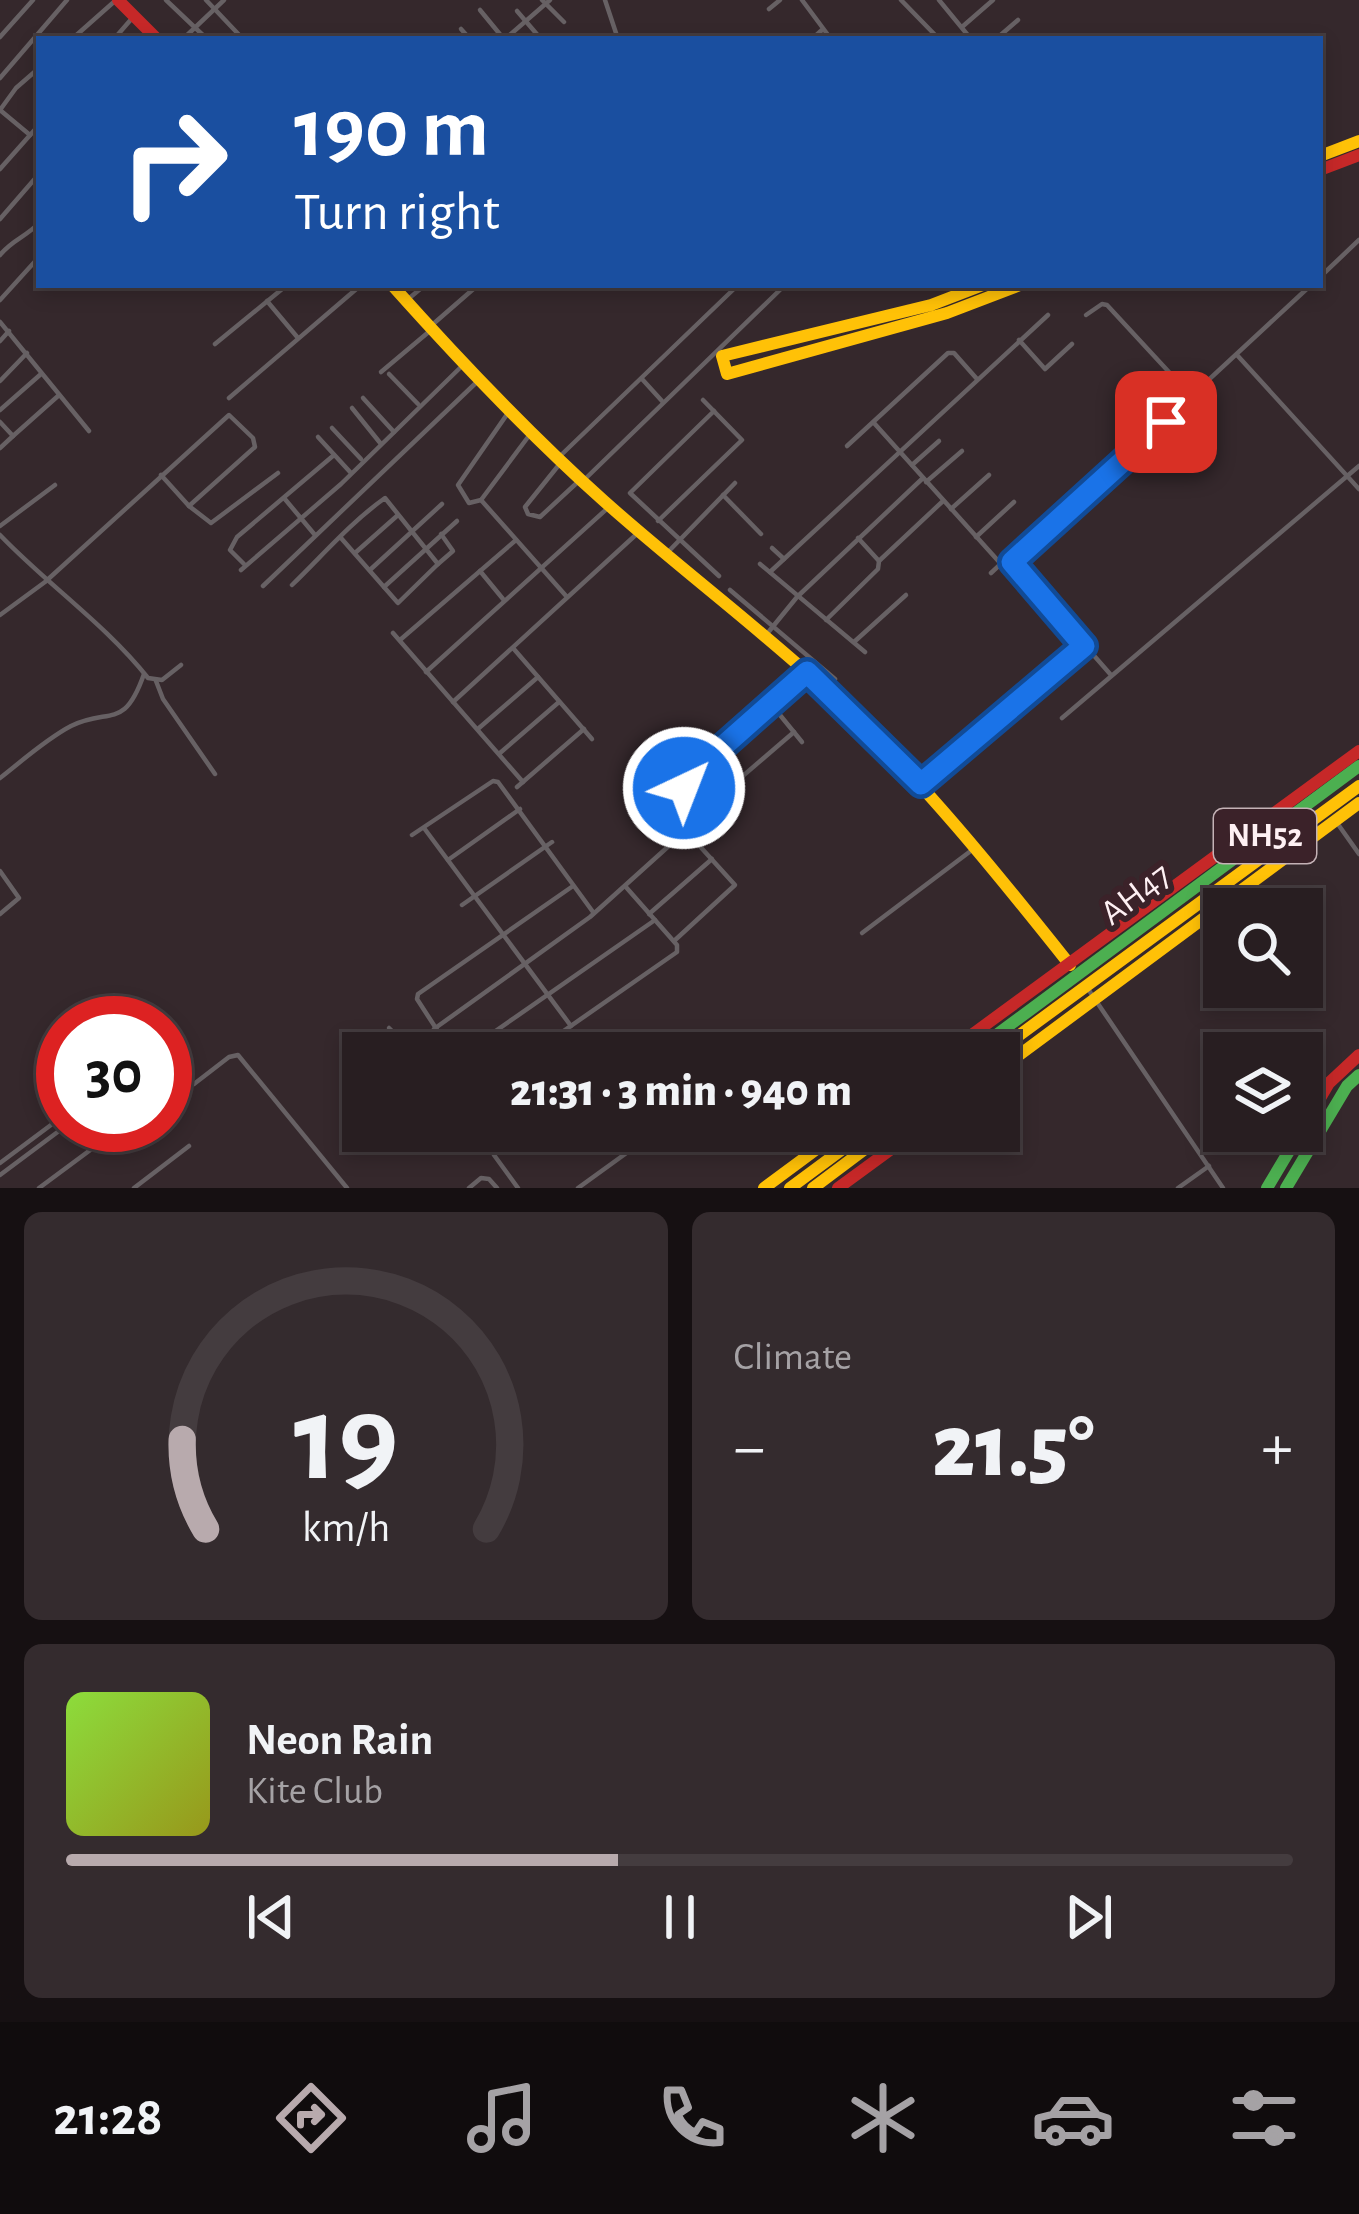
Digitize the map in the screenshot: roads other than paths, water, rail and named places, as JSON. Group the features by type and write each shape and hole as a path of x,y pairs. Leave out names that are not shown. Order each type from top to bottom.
{"main road":[{"path":"117,0 153,36"},
{"path":"1323,155 1359,141"},
{"path":"1323,169 1359,155"},
{"path":"395,288 582,480 769,632 921,784 1070,965"},
{"path":"975,288 931,305 722,356 727,374 947,313 1012,288"},
{"path":"976,1032 1166,902 1359,751"},
{"name":"AH47","path":"1000,1032 1166,902 1359,766"},
{"name":"AH47","path":"1085,986 1359,785"},
{"path":"1244,888 1359,802"},
{"path":"1187,911 1203,912"},
{"path":"1020,1055 1203,918"},
{"name":"NH52","path":"1020,1034 1085,986"},
{"path":"1323,1093 1359,1054"},
{"path":"1286,1188 1347,1086 1359,1075"},
{"path":"764,1188 813,1152"},
{"path":"790,1188 839,1152"},
{"path":"813,1188 861,1152"},
{"path":"838,1188 887,1152"},
{"path":"1267,1188 1288,1152"}],"street":[{"path":"0,38 33,0"},
{"path":"0,77 67,0"},
{"path":"75,36 117,0"},
{"path":"166,0 204,36"},
{"path":"206,0 240,36"},
{"path":"186,36 224,0"},
{"path":"605,0 617,36"},
{"path":"769,9 780,0"},
{"path":"802,0 829,36"},
{"path":"901,0 936,36"},
{"path":"939,0 969,36"},
{"path":"962,26 993,0"},
{"path":"508,36 546,1 564,22"},
{"path":"480,10 502,36"},
{"path":"517,11 538,36"},
{"path":"117,36 134,16"},
{"path":"1000,36 1018,20"},
{"path":"461,29 467,36"},
{"path":"815,36 823,29"},
{"path":"1,59 9,67"},
{"path":"30,135 0,110 36,71"},
{"path":"0,170 36,128"},
{"path":"0,219 36,177"},
{"path":"0,255 12,240 36,226"},
{"path":"1323,274 1359,240"},
{"path":"0,300 36,259"},
{"path":"214,344 283,288"},
{"path":"230,398 357,288"},
{"path":"406,301 421,288"},
{"path":"420,406 385,373 475,288"},
{"path":"735,288 560,459 525,507 528,514 540,517 582,480 782,288"},
{"path":"1111,676 1012,562 1308,288"},
{"path":"267,301 298,338"},
{"path":"1086,315 1107,305 1192,397"},
{"path":"770,572 1048,315"},
{"path":"0,322 89,431"},
{"path":"0,341 9,331"},
{"path":"1019,340 1046,369 1072,344"},
{"path":"0,381 27,353"},
{"path":"847,446 948,353 954,353 977,379"},
{"path":"1237,355 1359,489"},
{"path":"334,455 231,546 244,568 464,364"},
{"path":"0,410 42,372"},
{"path":"642,379 664,402"},
{"path":"263,586 480,380"},
{"path":"0,448 60,394"},
{"path":"363,398 394,432"},
{"path":"658,520 742,440 703,400"},
{"path":"352,408 381,443"},
{"path":"511,410 458,485 469,503 481,500 532,432"},
{"path":"714,411 630,493 719,576"},
{"path":"0,614 45,582 227,415 253,438 255,447 189,506"},
{"path":"0,422 13,436"},
{"path":"874,423 1001,564"},
{"path":"332,428 362,461"},
{"path":"318,437 351,473"},
{"path":"912,466 939,441"},
{"path":"769,632 797,597 858,538 962,451"},
{"path":"1062,718 1359,466"},
{"path":"161,475 203,520 220,520 278,472"},
{"path":"951,509 989,475"},
{"path":"667,553 735,482"},
{"path":"372,484 438,565"},
{"path":"0,526 55,485"},
{"path":"723,495 761,534"},
{"path":"284,498 316,537"},
{"path":"292,584 386,498"},
{"path":"481,500 567,597"},
{"path":"826,620 943,501"},
{"path":"976,537 1014,502"},
{"path":"370,570 442,504"},
{"path":"426,672 610,506"},
{"path":"355,553 398,514"},
{"path":"385,587 457,521"},
{"path":"992,573 1038,529"},
{"path":"453,702 640,531"},
{"path":"341,538 398,603 453,551 441,534"},
{"path":"0,535 156,681 163,699 215,773"},
{"path":"858,538 879,561"},
{"path":"400,640 517,540"},
{"path":"772,548 784,559"},
{"path":"760,564 865,652"},
{"path":"480,571 505,601"},
{"path":"730,590 769,632 835,679"},
{"path":"854,642 906,595"},
{"path":"394,633 499,754 520,785 584,729"},
{"path":"921,784 1084,646"},
{"path":"513,648 592,739"},
{"path":"156,681 181,665"},
{"path":"701,812 686,794 685,780 807,672"},
{"path":"0,778 72,726 113,717 134,700 144,674"},
{"path":"477,729 538,676"},
{"path":"499,754 560,701"},
{"path":"771,704 802,742"},
{"path":"434,1029 595,914 700,818 701,812 794,732"},
{"path":"412,836 493,781 502,784 595,914"},
{"path":"448,860 520,809"},
{"path":"1335,820 1359,854"},
{"path":"424,828 571,1026"},
{"path":"674,942 734,889 733,882 686,831"},
{"path":"462,905 549,844"},
{"path":"862,933 976,847"},
{"path":"494,1032 652,917 712,859"},
{"path":"0,871 19,898 0,914"},
{"path":"436,1032 418,994 574,885"},
{"path":"562,1032 676,952 674,942 625,886"},
{"path":"1085,986 1222,1188"},
{"path":"389,1028 393,1032"},
{"path":"192,1082 238,1055 347,1188"},
{"path":"0,1162 36,1136"},
{"path":"0,1175 36,1148"},
{"path":"39,1188 88,1152"},
{"path":"134,1188 181,1152"},
{"path":"493,1152 518,1188"},
{"path":"578,1188 628,1152"},
{"path":"1178,1188 1209,1166"},
{"path":"469,1188 481,1178 497,1188"}]}
